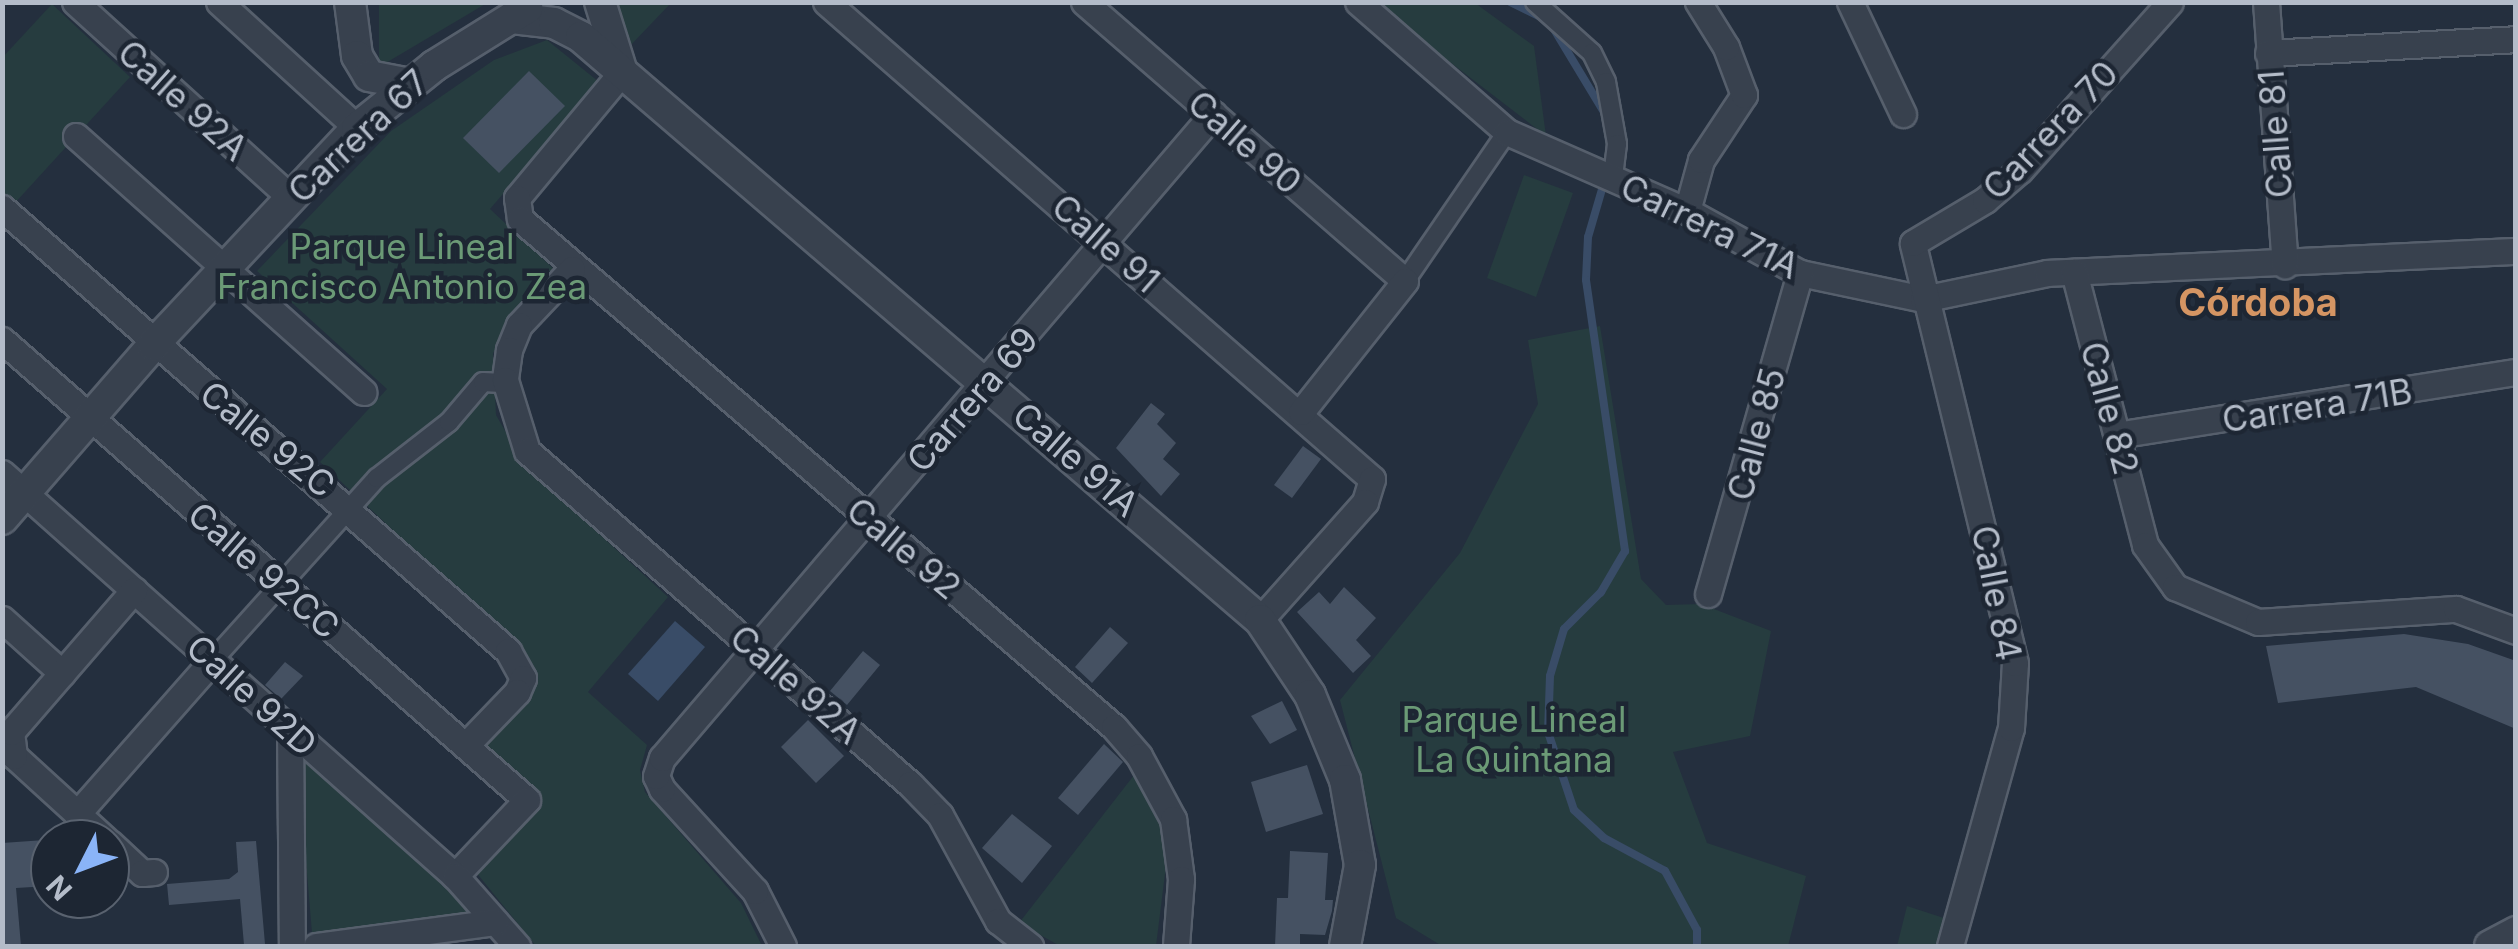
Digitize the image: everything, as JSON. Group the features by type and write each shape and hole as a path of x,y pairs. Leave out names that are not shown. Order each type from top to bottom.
{"street":[{"name":"Calle 92A","path":"75,2 291,198"},
{"path":"218,2 357,128"},
{"path":"350,2 357,56 368,76 411,84"},
{"path":"600,2 622,72"},
{"name":"Calle 91","path":"826,2 1301,412 1372,479 1372,492 1260,620"},
{"name":"Calle 90","path":"1084,2 1406,281"},
{"name":"Carrera 71A","path":"1358,2 1507,132 1686,211 1800,273 1923,299 2074,272 2285,265 2516,251"},
{"path":"1535,2 1592,53 1606,82 1617,144 1613,178"},
{"path":"1686,211 1701,160 1744,95 1726,47 1698,2"},
{"path":"1850,2 1903,114"},
{"name":"Carrera 70","path":"1923,299 1914,243 1985,200 2020,170 2170,2"},
{"name":"Calle 81","path":"2266,2 2285,265"},
{"name":"Carrera 67","path":"2,519 153,345 357,128 411,84 524,10"},
{"name":"Calle 91A","path":"524,10 554,23 622,72 989,382 1260,620 1310,695 1346,780 1360,865 1345,946"},
{"path":"2268,53 2516,40"},
{"name":"Calle 92","path":"622,72 522,190 517,210 572,269 868,517 1139,756 1173,819 1179,849 1177,946"},
{"name":"Carrera 69","path":"783,946 755,892 656,776 662,758 1108,244 1213,114"},
{"path":"1301,412 1406,281 1507,132"},
{"path":"76,136 362,392"},
{"name":"Calle 92C","path":"2,208 153,345 353,509 508,652 522,678 517,692 467,744"},
{"name":"Calle 92A","path":"572,269 519,324 509,350 508,398 526,451 657,570 756,646 940,815 982,898 1030,946"},
{"name":"Calle 82","path":"2074,272 2145,545 2175,586 2258,622 2456,609 2516,631"},
{"name":"Calle 85","path":"1708,594 1800,273"},
{"name":"Calle 84","path":"1923,299 2015,663 2011,728 1950,946"},
{"name":"Calle 92CC","path":"2,340 280,586 467,744 526,800 455,876"},
{"name":"Carrera 71B","path":"2118,435 2516,372"},
{"path":"77,814 377,478 449,422 483,382 502,383"},
{"name":"Calle 92D","path":"2,474 455,876 517,946"},
{"path":"83,819 10,746 11,732 134,590"},
{"path":"2,619 62,673"},
{"path":"290,728 292,946"},
{"path":"130,862 142,873 154,872"},
{"path":"316,946 494,922"},
{"path":"2490,946 2516,932"}],"green space":[{"path":"379,2 487,3 379,67"},
{"path":"610,3 671,3 629,47"},
{"path":"1373,3 1475,3 1534,46 1546,136"},
{"path":"52,4 130,77 14,204 3,193 2,58"},
{"name":"Parque Lineal Francisco Antonio Zea","path":"547,40 599,82 490,209 559,274 493,353 496,415 525,466 668,597 588,692 647,745 640,770 645,792 741,903 762,946 536,946 475,871 538,800 484,744 524,699 517,646 320,462 387,389 257,271 391,131 494,60"},
{"path":"1524,175 1573,193 1536,297 1487,278"},
{"name":"Parque Lineal La Quintana","path":"1600,326 1641,579 1666,605 1701,604 1771,631 1750,736 1673,752 1707,843 1806,876 1788,946 1442,946 1396,918 1340,700 1460,553 1538,404 1528,340"},
{"path":"296,742 473,910 471,921 312,933"},
{"path":"1138,770 1156,805 1167,858 1156,946 1060,946 1019,923"},
{"path":"1907,906 1953,921 1945,946 1897,946"}],"water":[{"path":"675,621 705,647 658,701 628,674"}],"building":[{"path":"529,71 565,106 499,173 463,138"},
{"path":"1151,403 1165,414 1157,424 1176,443 1163,459 1180,474 1161,496 1116,448"},
{"path":"1303,446 1321,459 1292,498 1274,485"},
{"path":"1344,587 1376,618 1356,640 1371,656 1353,673 1297,612 1319,592 1330,604"},
{"path":"1110,627 1128,643 1092,683 1075,667"},
{"path":"2404,634 2468,644 2516,661 2516,729 2416,687 2278,703 2266,646"},
{"path":"863,651 880,665 847,705 830,691"},
{"path":"285,662 303,676 281,699 265,685"},
{"path":"1282,701 1297,730 1270,744 1251,716"},
{"path":"808,720 844,756 816,783 781,747"},
{"path":"1104,744 1123,762 1078,815 1058,798"},
{"path":"1307,765 1323,814 1266,832 1251,782"},
{"path":"1012,814 1052,846 1022,883 982,848"},
{"path":"30,841 30,887 16,888 21,946 2,946 2,843"},
{"path":"256,841 265,944 244,945 240,899 169,905 167,884 229,879 238,872 236,842"},
{"path":"1290,851 1328,853 1325,900 1333,900 1332,911 1325,935 1300,934 1300,946 1275,946 1277,898 1288,898"}],"waterway":[{"path":"1510,2 1549,21 1604,112"},
{"path":"1605,179 1588,237 1586,280 1625,551 1601,592 1564,629 1550,676 1548,732 1574,810 1604,838 1665,871 1697,930 1697,946"}],"district":[{"name":"Córdoba","path":"2258,303"}]}
